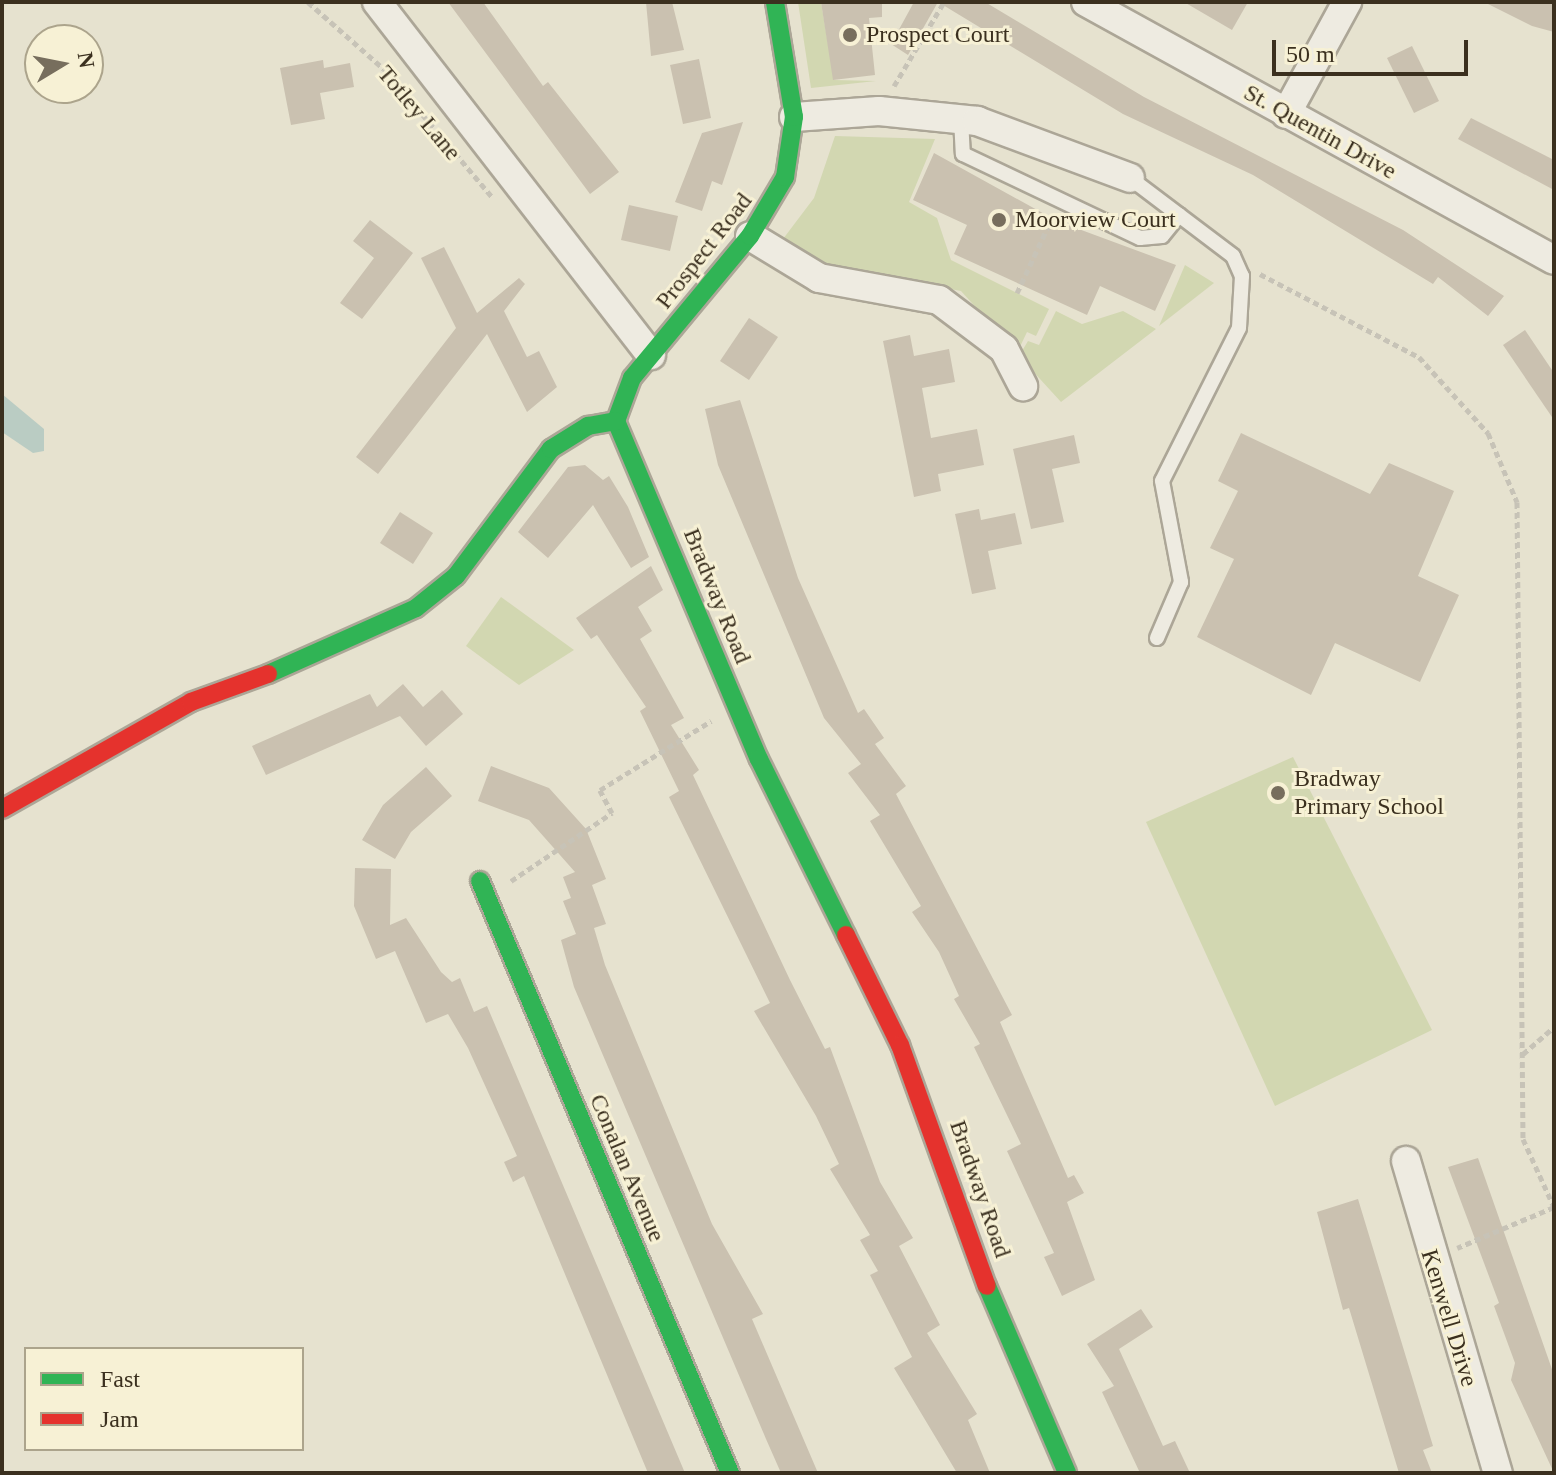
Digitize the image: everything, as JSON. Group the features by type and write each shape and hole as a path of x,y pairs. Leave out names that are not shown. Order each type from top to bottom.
{"main road":[{"name":"Prospect Road","path":"616,421 632,378 750,236 785,177 794,117 775,2"},
{"name":"Bradway Road","path":"616,421 736,706 900,1045 1002,1326 1067,1473"},
{"path":"2,809 191,702 338,649 416,608 456,576 551,449 588,426 616,421"},
{"name":"Conalan Avenue","path":"483,889 730,1473"}],"street":[{"name":"Totley Lane","path":"377,2 533,210 651,355"},
{"name":"St. Quentin Drive","path":"1086,2 1554,260"},
{"path":"1286,114 1347,2"},
{"path":"794,117 879,111 961,119 1043,140 1130,178"},
{"path":"750,236 819,278 939,300 1004,349 1023,386"},
{"name":"Kenwell Drive","path":"1406,1161 1431,1260 1498,1473"}],"lane":[{"path":"961,119 963,154 1140,238 1162,236 1179,215"},
{"path":"1130,178 1242,268 1239,328 1162,481 1181,582 1157,638"}],"path":[{"name":"Totley Lane","path":"308,2 384,69 483,189 511,213 533,210"},
{"path":"879,111 944,2"},
{"path":"1017,293 1052,218"},
{"path":"1242,268 1419,357 1488,433 1510,478 1520,564 1523,1139 1554,1207 1431,1260"},
{"path":"483,889 612,813 600,790 736,706"},
{"path":"1523,1054 1554,1027"}],"green space":[{"path":"798,2 821,2 834,80 876,81 811,88"},
{"path":"835,136 935,139 909,202 937,218 951,260 1049,309 1036,336 1027,332 1017,353 961,291 832,267 788,245 783,239 814,198"},
{"path":"1185,265 1214,283 1159,326"},
{"path":"1056,311 1082,324 1123,311 1156,329 1061,402 1019,356 1028,341 1039,345"},
{"path":"501,597 574,650 519,685 466,646"},
{"path":"1293,757 1432,1030 1275,1106 1146,822"}],"shaded area":[{"path":"2,394 44,429 44,451 33,453 2,432"}],"building":[{"path":"448,2 483,2 543,86 548,82 619,172 590,194"},
{"path":"646,2 672,2 684,50 651,56"},
{"name":"Prospect Court","path":"821,2 882,2 882,17 869,18 875,75 833,80"},
{"path":"914,2 938,2 908,55 891,44"},
{"path":"938,2 985,2 1144,97 1403,230 1504,296 1488,316 1438,277 1433,284 1253,175 1123,114"},
{"path":"1184,2 1248,2 1232,30"},
{"path":"1484,2 1554,2 1554,32 1532,26"},
{"path":"1412,46 1439,101 1414,113 1387,58"},
{"path":"699,59 711,118 683,124 670,65"},
{"path":"323,60 324,68 350,63 354,87 320,93 325,119 291,125 280,68"},
{"path":"1471,118 1554,160 1554,190 1458,139"},
{"path":"743,122 722,185 712,181 702,211 675,202 702,133"},
{"path":"934,153 1057,221 1176,265 1155,311 1100,286 1087,315 954,254 967,225 913,200"},
{"path":"629,205 678,216 670,251 621,240"},
{"path":"370,220 413,253 362,319 340,303 374,258 353,241"},
{"path":"444,247 477,313 519,278 525,284 504,311 527,357 539,351 557,387 527,412 487,334 378,474 356,457 456,328 421,258"},
{"path":"749,318 778,337 749,380 720,361"},
{"path":"1525,330 1554,373 1554,420 1503,345"},
{"path":"910,335 914,356 949,349 955,382 922,388 931,438 977,429 984,465 938,474 941,491 914,497 883,341"},
{"path":"740,400 798,578 858,713 864,709 884,738 875,744 906,786 896,794 1012,1015 1000,1022 1068,1178 1074,1175 1084,1193 1067,1202 1095,1280 1062,1296 1044,1257 1054,1253 1007,1151 1021,1144 974,1047 980,1044 954,999 959,996 939,952 912,912 921,906 870,821 880,815 848,773 861,764 824,718 718,465 705,409"},
{"path":"1241,433 1370,494 1389,463 1454,491 1418,576 1459,595 1420,682 1335,643 1311,695 1197,637 1234,559 1210,548 1238,491 1218,481"},
{"path":"1074,435 1080,463 1052,469 1064,522 1031,529 1013,449"},
{"path":"585,465 603,480 609,476 628,507 649,557 631,568 593,505 548,558 518,532 568,467"},
{"path":"979,509 981,520 1015,513 1022,544 988,551 996,589 972,594 955,514"},
{"path":"400,512 433,533 413,564 380,543"},
{"path":"651,566 663,590 638,607 652,631 640,639 684,718 671,725 699,770 693,775 790,980 825,1049 830,1047 880,1182 913,1238 899,1246 940,1325 927,1333 977,1414 968,1420 990,1473 957,1473 894,1368 912,1357 870,1275 878,1271 860,1240 870,1235 830,1169 839,1164 816,1116 754,1011 770,1003 669,797 679,791 640,711 646,707 597,635 591,639 576,618"},
{"path":"403,684 423,707 442,690 463,714 426,746 400,716 266,775 252,746 370,694 377,707"},
{"path":"491,766 549,788 586,829 606,879 592,885 606,924 594,928 605,965 712,1224 763,1314 752,1319 818,1473 781,1473 574,987 561,940 576,934 563,901 571,898 563,877 575,872 529,820 478,801"},
{"path":"426,767 452,796 411,832 395,859 362,840 383,805"},
{"path":"355,868 391,869 390,925 406,918 441,972 452,982 460,978 474,1012 487,1006 685,1473 648,1473 524,1176 513,1182 504,1162 517,1156 468,1048 448,1014 426,1023 395,951 376,959 354,906"},
{"path":"1478,1158 1554,1375 1554,1473 1511,1380 1515,1363 1494,1306 1499,1303 1448,1167"},
{"path":"1358,1199 1433,1446 1423,1450 1432,1473 1399,1473 1349,1308 1343,1310 1317,1212"},
{"path":"1141,1309 1153,1327 1119,1349 1163,1446 1175,1441 1190,1473 1140,1473 1102,1392 1114,1386 1087,1344"}],"traffic: fast":[{"path":"616,421 632,378 750,236 785,177 794,117 775,2"},
{"path":"616,421 759,759 846,935"},
{"path":"268,674 416,608 456,576 551,449 588,426 616,421"},
{"path":"480,881 730,1473"},
{"path":"987,1286 1067,1473"}],"traffic: jam":[{"path":"2,809 191,702 268,674"},
{"path":"846,935 900,1045 987,1286"}],"place":[{"name":"Prospect Court","path":"850,35"},
{"name":"Moorview Court","path":"999,220"},
{"name":"Bradway Primary School","path":"1278,793"}]}
